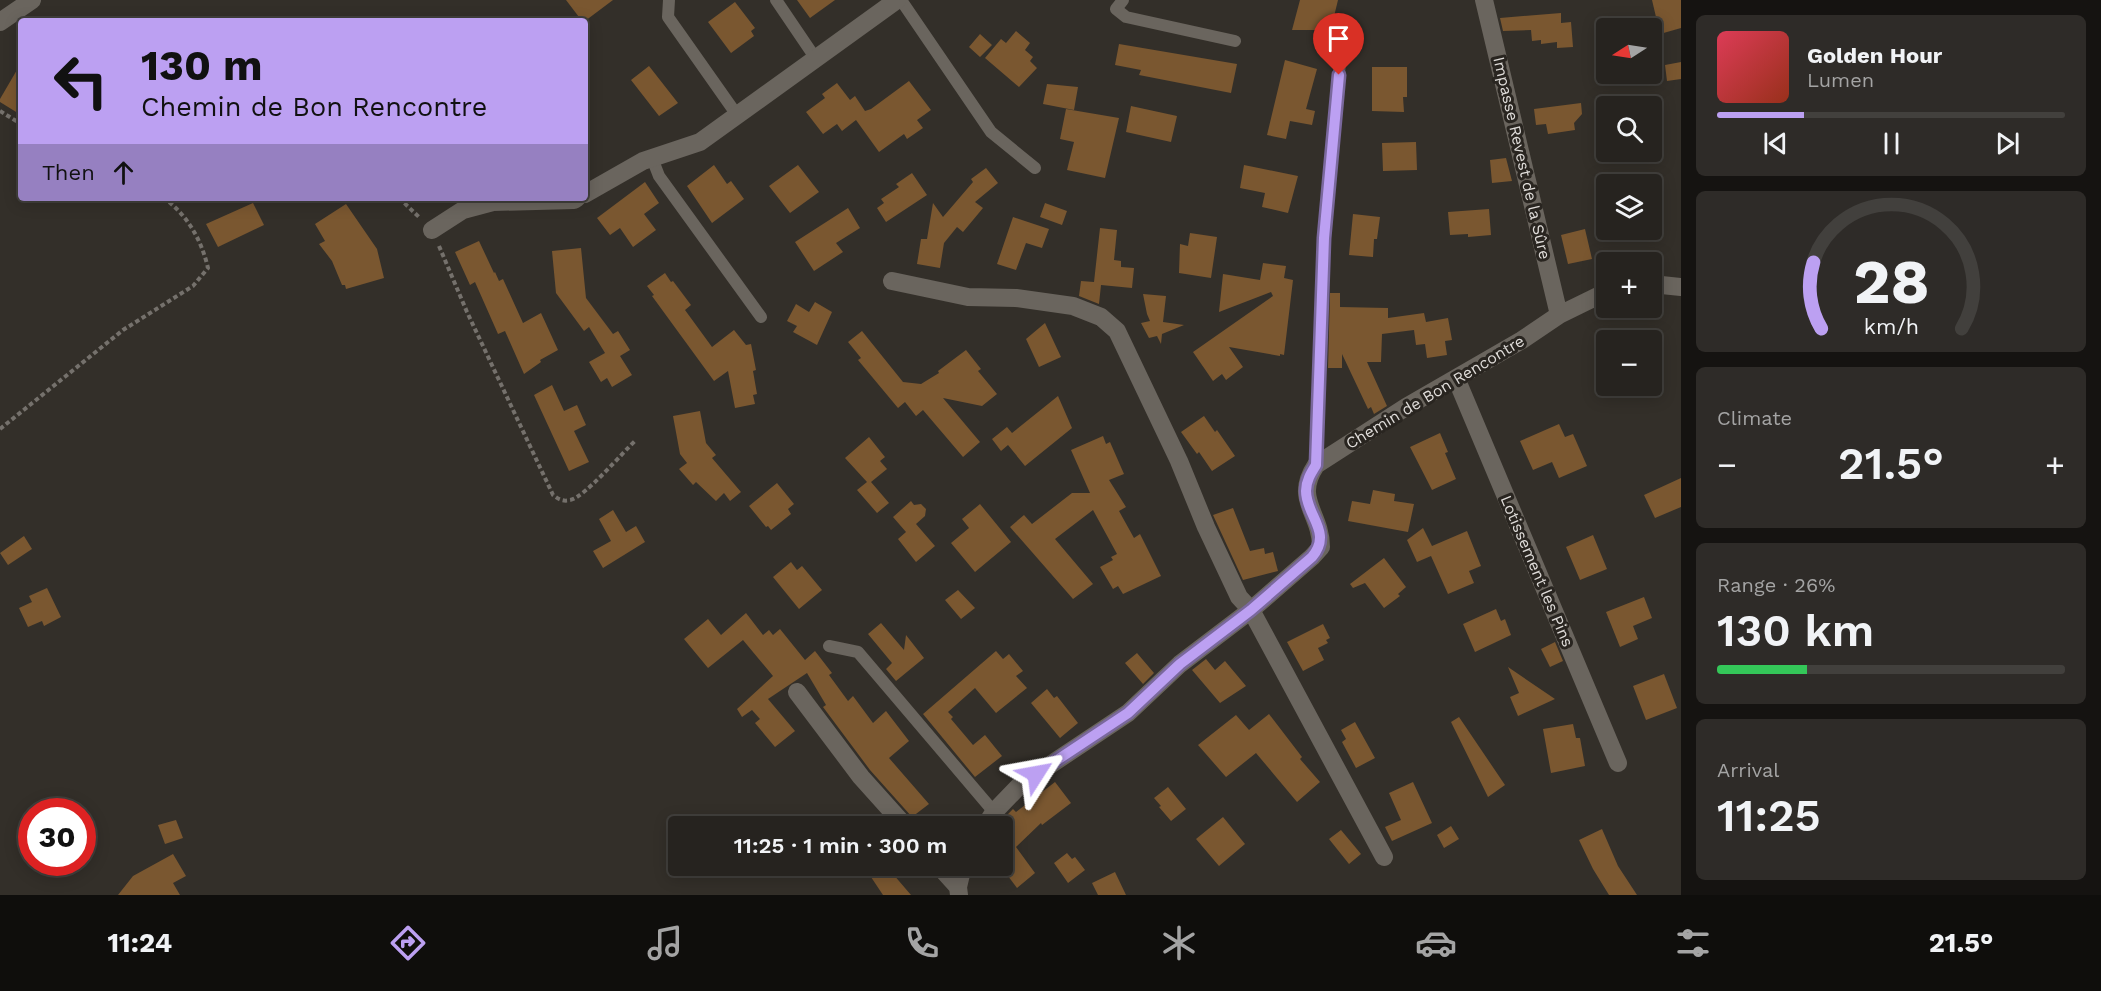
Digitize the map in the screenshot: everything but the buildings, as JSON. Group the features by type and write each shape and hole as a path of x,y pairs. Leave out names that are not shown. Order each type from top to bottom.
{"street":[{"path":"0,22 32,0"},
{"path":"588,192 643,161 700,142 899,0"},
{"name":"Impasse Revest de la Sûre","path":"1484,0 1559,315"},
{"path":"432,230 464,210 493,202 533,201"},
{"path":"892,281 968,297 1016,298 1073,306 1101,317 1117,331 1179,461 1206,527 1239,597 1251,610 1384,857"},
{"path":"1662,285 1681,287"},
{"name":"Chemin de Bon Rencontre","path":"1316,465 1522,340 1559,315 1596,297"},
{"name":"Lotissement les Pins","path":"1456,378 1618,763"},
{"path":"993,816 1020,785 1128,713 1180,664 1251,610 1312,557 1321,547 1321,536 1306,497 1306,489 1309,476 1316,465"},
{"path":"797,692 861,777 896,816"},
{"path":"947,876 958,891"},
{"path":"958,891 961,876"}],"lane":[{"path":"669,0 668,17 737,115"},
{"path":"776,0 816,59"},
{"path":"899,0 991,132 1035,168"},
{"path":"1123,0 1116,9 1126,17 1235,41"},
{"path":"1316,465 1324,238 1341,52"},
{"path":"652,158 659,176 761,317"},
{"path":"829,646 858,652 988,816"}],"path":[{"path":"0,111 18,122"},
{"path":"0,429 123,330 193,286 207,268 203,246 179,210 168,201"},
{"path":"402,201 432,230 467,312 553,495 560,501 572,501 636,440"}],"route":[{"path":"1036,774 1128,713 1180,664 1251,610 1321,547 1321,536 1306,497 1306,489 1309,476 1316,465 1324,238 1339,75"}]}
